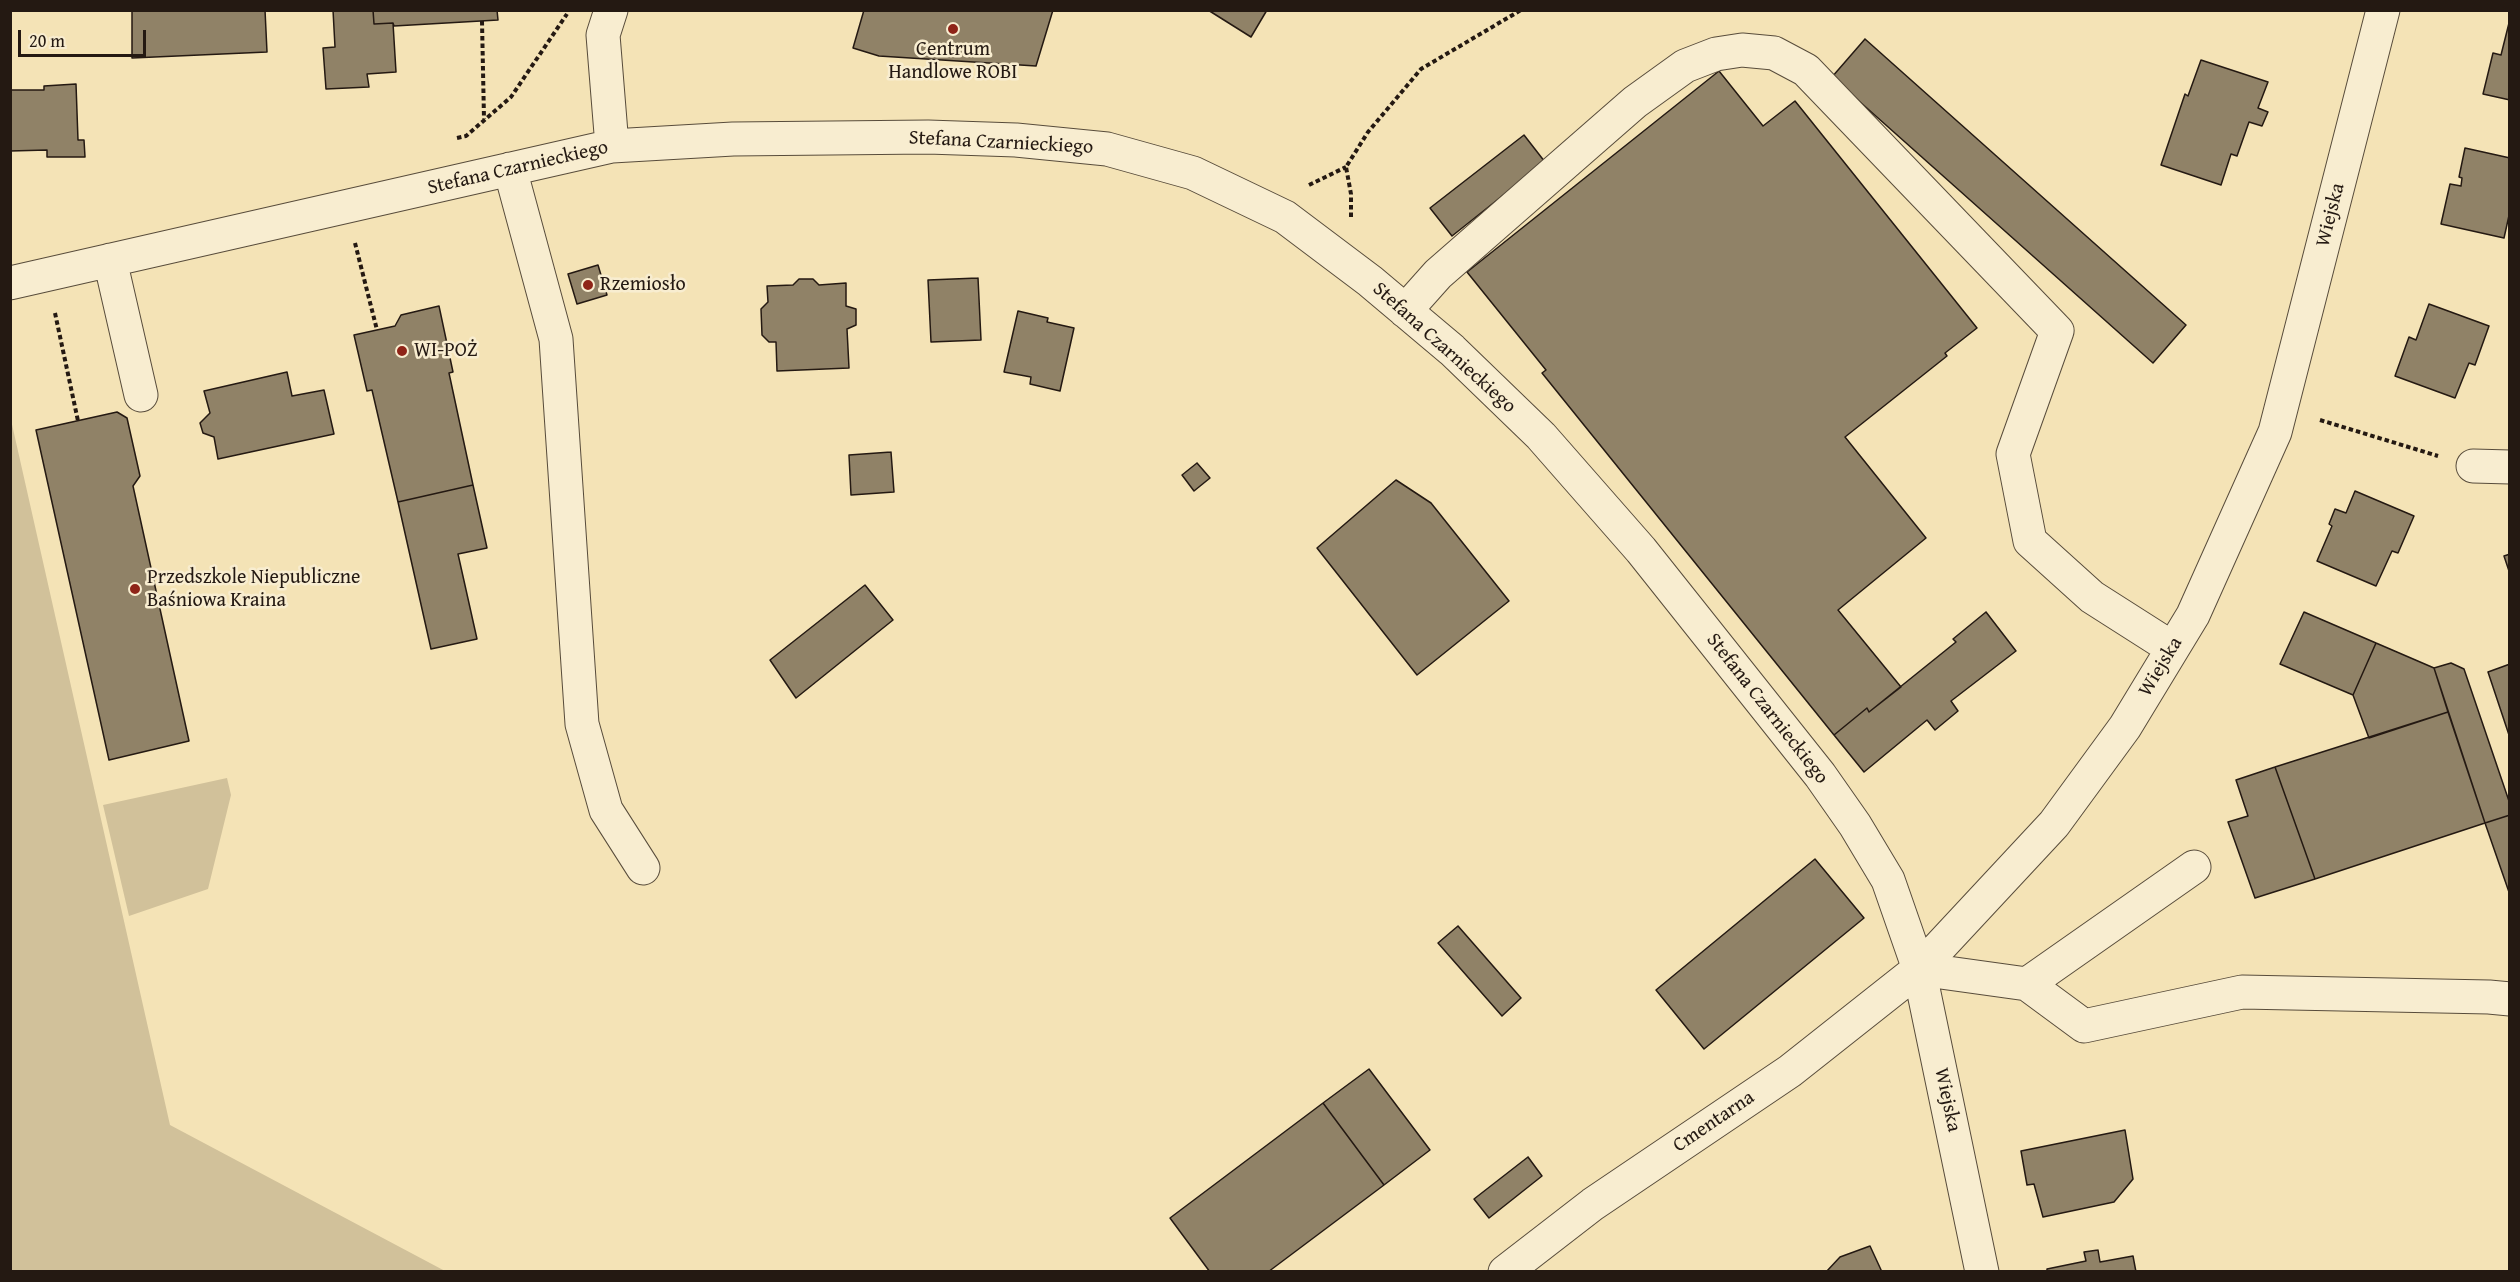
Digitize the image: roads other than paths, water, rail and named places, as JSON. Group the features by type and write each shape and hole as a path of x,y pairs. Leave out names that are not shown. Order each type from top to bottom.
{"street":[{"path":"611,10 603,34 612,146"},
{"name":"Wiejska","path":"1982,1272 1919,969 2054,824 2125,727 2193,615 2275,432 2383,10"},
{"path":"1405,311 1438,274 1635,102 1685,66 1716,54 1742,50 1774,52 1806,70 2057,331 2013,454 2030,541 2092,597 2172,648"},
{"name":"Stefana Czarnieckiego","path":"10,283 612,146 733,139 928,137 1016,140 1107,149 1193,173 1285,218 1452,350 1541,436 1641,550 1769,710 1855,825 1888,880 1919,969"},
{"path":"510,169 555,339 582,724 606,810 643,868"},
{"path":"110,260 141,395"},
{"path":"2473,466 2510,467"},
{"path":"2027,984 2194,867"},
{"path":"1919,969 2027,984 2084,1026 2242,992 2510,999"},
{"name":"Cmentarna","path":"1505,1272 1593,1204 1790,1071 1919,969"}],"place":[{"name":"Centrum Handlowe ROBI","path":"953,29"},
{"name":"Rzemiosło","path":"588,285"},
{"name":"WI-POŻ","path":"402,351"},
{"name":"Przedszkole Niepubliczne Baśniowa Kraina","path":"135,589"}]}
